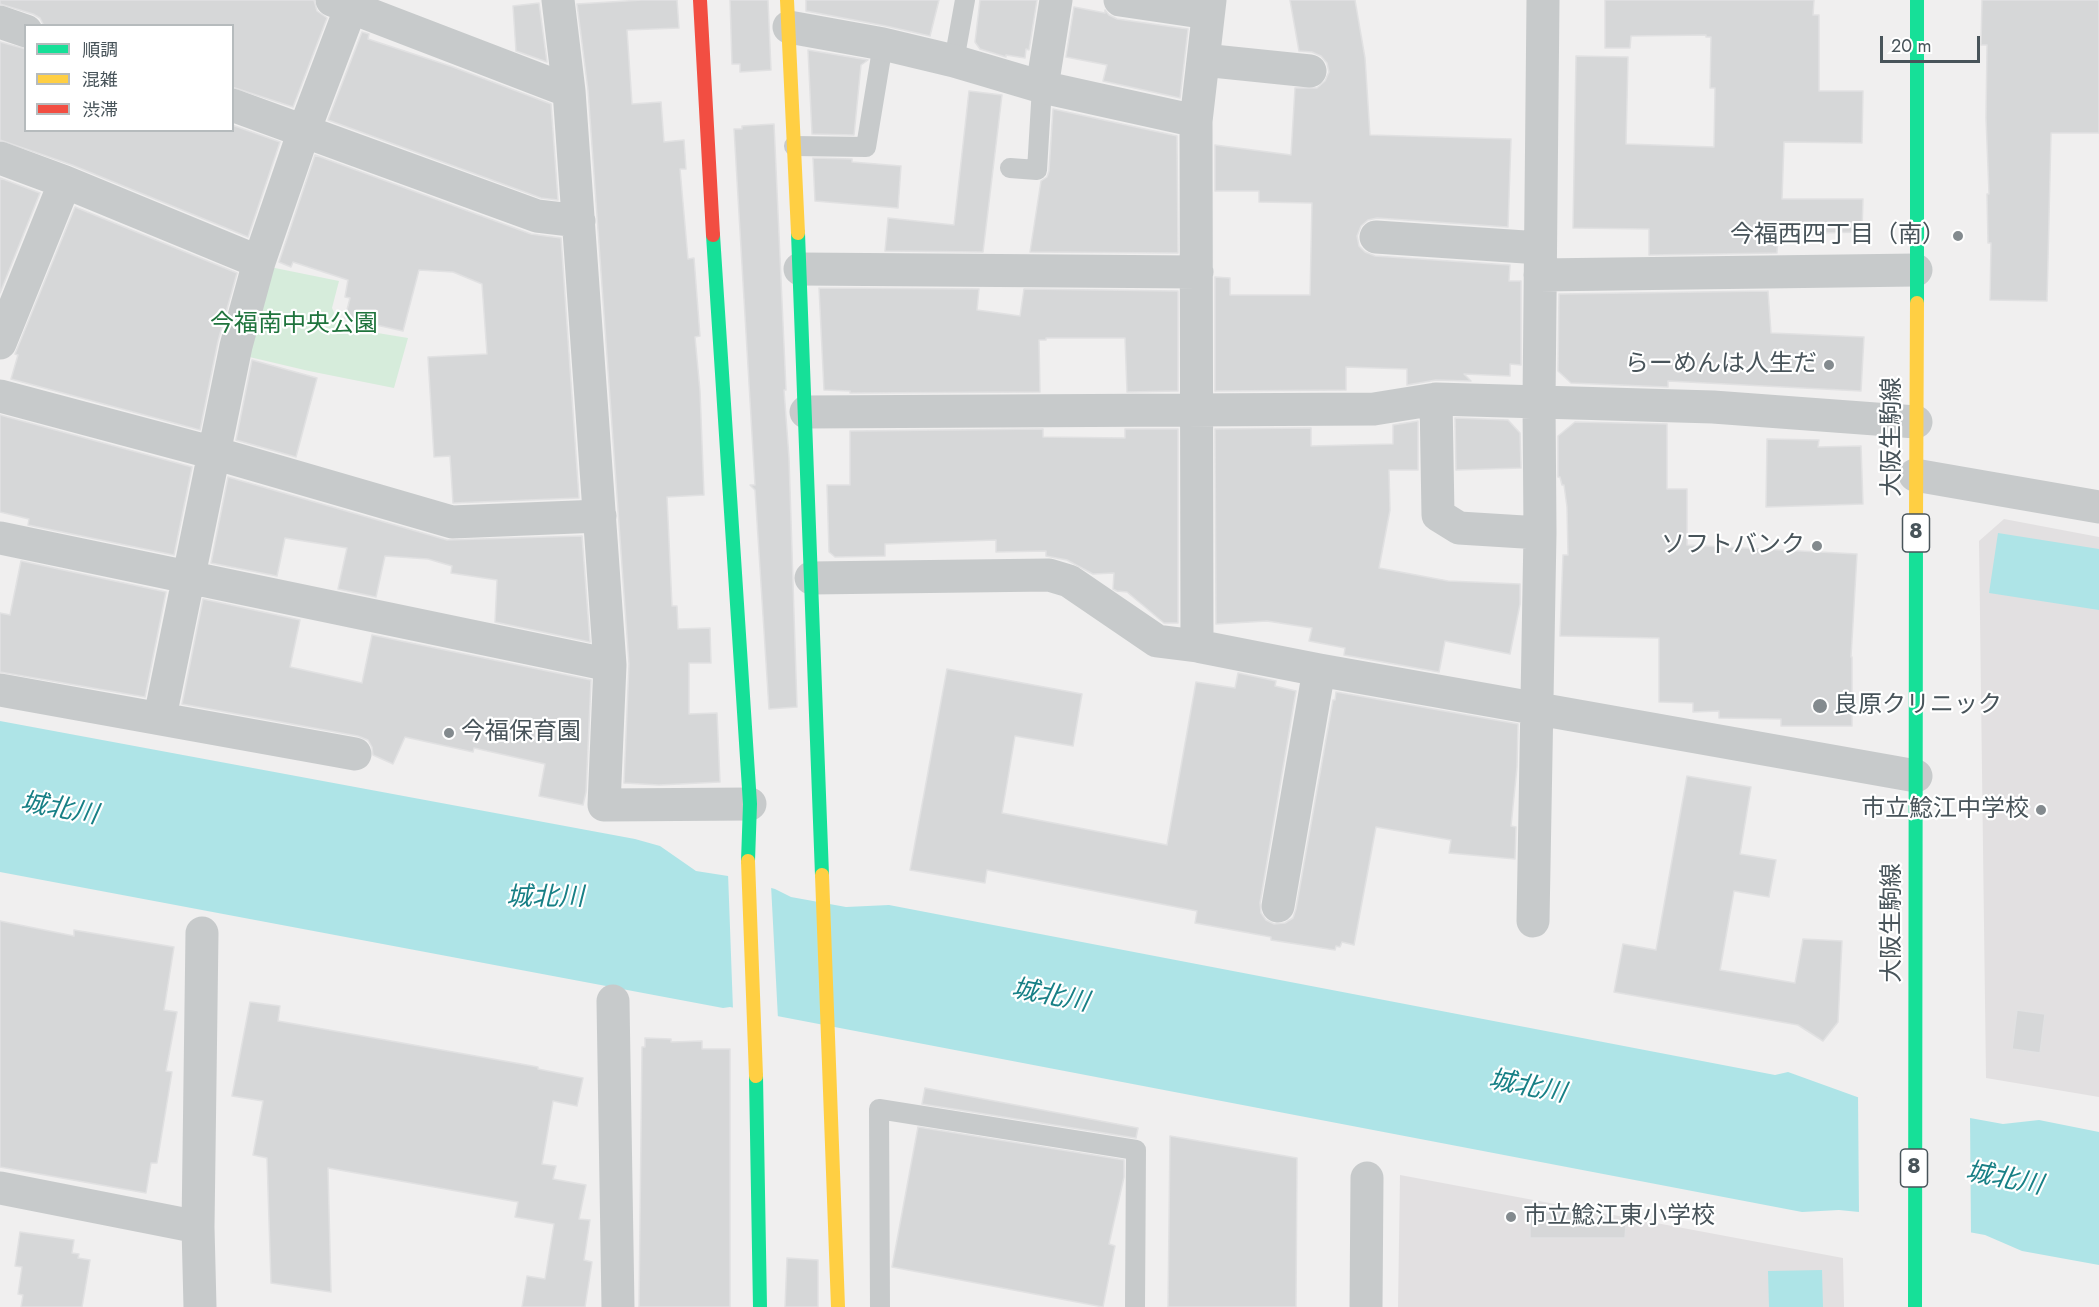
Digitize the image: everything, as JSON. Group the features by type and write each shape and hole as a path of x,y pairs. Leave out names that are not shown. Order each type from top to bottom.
{"street":[{"path":"558,0 569,91 610,665 604,806 750,804"},
{"path":"700,0 712,224 750,804 748,850 756,1055 760,1307"},
{"path":"1042,87 1056,0"},
{"path":"1120,0 1209,7 1196,121 1197,646"},
{"path":"1533,921 1540,533 1543,0"},
{"name":"大阪生駒線","path":"1915,1307 1917,0"},
{"path":"160,717 236,346 259,262 304,131 342,4 569,91"},
{"path":"838,1307 806,412 788,13 883,44 954,61 1042,87 1196,121"},
{"path":"0,22 24,30"},
{"path":"1203,60 1310,71"},
{"path":"234,106 537,216 579,221"},
{"path":"0,158 65,182 259,262"},
{"path":"0,343 65,182"},
{"path":"1376,237 1540,262 1916,270"},
{"path":"800,269 1197,272"},
{"path":"0,396 214,453 452,522 600,516"},
{"path":"806,412 1374,409 1436,399 1713,407 1916,422"},
{"path":"1436,399 1438,515 1459,528 1540,533"},
{"path":"1915,475 2099,507"},
{"path":"0,538 610,665"},
{"path":"811,578 1049,575 1069,581 1157,641 1197,646 1319,670 1917,776"},
{"path":"1278,906 1319,670"},
{"path":"0,690 160,717 355,754"},
{"path":"200,1307 198,1227 202,933"},
{"path":"613,1001 618,1307"},
{"path":"1366,1307 1367,1178"},
{"path":"0,1188 198,1227"}],"lane":[{"path":"954,61 965,0"},
{"path":"794,146 866,147 883,44"},
{"path":"1010,168 1037,170 1042,87"},
{"path":"880,1307 879,1109 1136,1150 1135,1307"}],"shaded area":[{"name":"市立鯰江中学校","path":"2004,519 2099,537 2099,1097 1986,1078 1979,541"},
{"name":"市立鯰江東小学校","path":"1400,1175 1843,1258 1844,1307 1398,1307"}],"green space":[{"name":"今福南中央公園","path":"265,266 339,281 332,308 341,327 408,338 394,388 241,355"}],"water":[{"path":"1998,533 2099,549 2099,610 1989,593"},
{"name":"城北川","path":"0,721 635,839 660,846 696,871 728,876 775,889 791,897 846,907 889,905 1775,1075 1788,1072 1860,1098 2003,1124 2039,1120 2099,1132 2099,1265 2022,1251 1985,1235 1859,1212 1839,1210 1802,1212 730,1007 723,1008 0,872"},
{"path":"1822,1270 1823,1307 1769,1307 1768,1271"}],"pier":[{"path":"728,873 771,885 778,1019 733,1010"},
{"path":"1858,1094 1970,1115 1971,1236 1859,1215"}],"building":[{"path":"0,0 314,0 317,11 327,18 293,107 234,88 234,24 43,24 40,18 33,14 0,4"},
{"path":"677,0 679,28 627,30 632,104 661,102 664,142 684,140 686,169 680,169 688,259 694,258 700,336 695,337 700,391 704,495 667,497 672,606 677,606 678,629 710,628 711,663 689,663 689,714 717,713 720,782 659,785 624,783 629,664 588,90 577,4"},
{"path":"730,0 768,0 771,70 740,72 740,64 732,64"},
{"path":"806,0 939,0 930,36 806,11"},
{"path":"980,0 1037,0 1029,50 1026,49 1025,58 1006,55 1006,57 980,49 975,42"},
{"path":"1290,0 1355,0 1365,58 1370,135 1511,139 1508,227 1377,218 1368,220 1361,226 1357,236 1359,246 1365,252 1375,256 1510,265 1509,281 1521,281 1521,365 1510,364 1510,376 1464,374 1471,381 1436,380 1407,385 1407,369 1346,367 1346,390 1215,391 1215,277 1230,278 1230,295 1310,295 1312,203 1259,202 1259,191 1215,191 1215,145 1291,155 1295,88 1317,88 1325,81 1329,72 1327,63 1321,56 1312,52 1299,51"},
{"path":"1605,0 1814,0 1813,15 1819,15 1819,91 1863,91 1862,143 1784,142 1782,199 1863,199 1862,232 1778,234 1777,253 1649,255 1649,229 1573,228 1576,56 1628,57 1626,144 1714,147 1715,88 1710,88 1711,37 1706,37 1706,35 1631,36 1630,48 1605,48"},
{"path":"1982,0 2099,0 2099,133 2051,133 2047,301 1990,300 1991,243 1988,243 1986,118 1987,45 1981,45"},
{"path":"539,3 547,62 516,51 513,6"},
{"path":"1074,7 1105,13 1105,10 1117,19 1188,29 1180,98 1103,81 1107,65 1066,57"},
{"path":"362,32 369,34 368,39 453,67 551,104 558,200 541,198 328,120"},
{"path":"0,42 24,48 24,132 234,132 234,126 280,142 248,237 72,165 0,140"},
{"path":"808,50 868,60 861,65 854,135 812,134"},
{"path":"969,91 1002,95 983,252 885,251 888,218 954,225"},
{"path":"1053,109 1177,136 1178,253 1030,252 1041,181 1047,177 1049,171"},
{"path":"774,124 786,390 784,390 789,458 797,707 769,709 755,490 750,485 755,485 734,129 742,129 742,126"},
{"path":"315,155 531,234 561,238 579,498 453,503 450,456 434,457 428,357 487,354 482,284 453,272 419,270 403,331 345,318 350,298 345,297 348,280 293,262 291,267 279,262"},
{"path":"813,158 852,159 852,162 901,166 898,208 815,201"},
{"path":"0,178 40,193 0,293"},
{"path":"75,207 237,273 218,341 200,430 11,379 18,355 15,354"},
{"path":"819,288 979,289 977,310 1020,316 1024,289 1178,291 1178,391 1127,392 1125,338 1046,338 1046,340 1039,340 1040,392 850,393 850,391 824,390"},
{"path":"1768,291 1771,333 1864,337 1861,391 1668,381 1668,387 1571,383 1558,371 1559,294"},
{"path":"252,360 317,378 296,457 236,440"},
{"path":"0,415 192,467 174,555 28,525 29,519 0,512"},
{"path":"1455,418 1508,420 1520,433 1521,468 1456,470"},
{"path":"1418,421 1418,470 1389,470 1390,510 1379,568 1448,581 1520,584 1520,604 1510,654 1445,641 1439,672 1344,655 1345,648 1309,641 1312,628 1267,621 1216,624 1215,429 1311,428 1311,446 1393,444 1393,425"},
{"path":"1575,422 1667,424 1667,489 1687,489 1687,545 1857,554 1851,657 1852,726 1781,726 1781,719 1719,718 1719,711 1693,712 1693,703 1659,702 1659,638 1560,636 1563,555 1568,555 1567,507 1564,485 1558,477 1558,436"},
{"path":"1043,429 1043,437 1125,438 1125,429 1178,429 1178,623 1164,623 1127,592 1113,589 1114,573 1093,574 1067,560 1046,556 1046,551 996,552 996,540 885,544 885,556 835,557 829,552 827,485 850,485 850,431"},
{"path":"1767,439 1819,440 1818,447 1861,446 1863,504 1766,507"},
{"path":"228,477 447,540 582,536 590,642 495,622 497,580 451,573 452,566 428,559 385,556 376,597 338,589 347,548 285,538 277,576 211,563"},
{"path":"21,561 166,592 145,697 0,672 0,613 10,615"},
{"path":"203,599 300,620 290,667 362,683 372,635 591,680 586,792 583,805 539,796 545,764 474,748 473,752 405,737 393,764 373,755 368,740 358,736 182,704"},
{"path":"947,669 1082,694 1073,746 1015,736 1002,813 1167,845 1196,682 1235,688 1238,673 1276,681 1275,686 1296,691 1260,903 1261,913 1266,920 1274,924 1285,923 1293,918 1296,909 1336,692 1518,724 1517,767 1511,826 1516,827 1515,859 1449,853 1451,840 1376,827 1354,945 1342,942 1340,947 1336,946 1335,950 1271,940 1271,937 1195,923 1197,911 987,870 985,883 910,870"},
{"path":"1687,776 1751,787 1740,854 1776,860 1769,897 1734,891 1720,970 1795,983 1803,939 1842,941 1838,1022 1823,1041 1798,1025 1614,992 1623,944 1656,950"},
{"path":"0,921 74,936 74,930 174,947 164,1010 177,1012 166,1071 172,1072 157,1163 151,1163 146,1193 0,1167"},
{"path":"250,1002 280,1006 278,1021 538,1067 538,1069 583,1078 577,1106 553,1101 542,1164 556,1166 553,1179 586,1185 579,1219 590,1220 584,1260 592,1262 585,1307 522,1307 527,1276 545,1279 554,1224 515,1217 518,1202 328,1168 331,1292 271,1283 267,1158 253,1155 263,1101 232,1096"},
{"path":"2017,1010 2045,1014 2040,1053 2012,1049"},
{"path":"645,1038 671,1039 671,1042 702,1041 702,1049 730,1049 730,1307 639,1307 642,1047 645,1047"},
{"path":"925,1088 1138,1128 1136,1138 922,1104"},
{"path":"918,1127 1124,1160 1124,1177 1109,1244 1115,1246 1103,1307 892,1267"},
{"path":"1170,1136 1297,1158 1296,1307 1168,1307"},
{"path":"1530,1212 1575,1212 1575,1215 1626,1225 1625,1238 1530,1238"},
{"path":"20,1232 74,1240 72,1253 79,1254 78,1258 90,1260 82,1307 21,1307 23,1295 18,1294 22,1267 15,1266"},
{"path":"787,1258 818,1260 818,1307 785,1307"}],"traffic: fast":[{"path":"1917,0 1917,303"},
{"path":"798,233 822,875"},
{"path":"713,235 750,804 748,861"},
{"path":"1915,1307 1916,520"},
{"path":"756,1076 760,1307"}],"traffic: slow":[{"path":"787,0 798,233"},
{"path":"1916,520 1917,303"},
{"path":"748,861 756,1076"},
{"path":"822,875 838,1307"}],"traffic: jam":[{"path":"700,0 713,235"}],"place":[{"name":"今福西四丁目（南）","path":"1958,236"},
{"name":"らーめんは人生だ","path":"1829,365"},
{"name":"ソフトバンク","path":"1817,546"},
{"name":"良原クリニック","path":"1820,706"},
{"name":"今福保育園","path":"449,733"},
{"name":"市立鯰江中学校","path":"2041,810"},
{"name":"市立鯰江東小学校","path":"1511,1217"}]}
